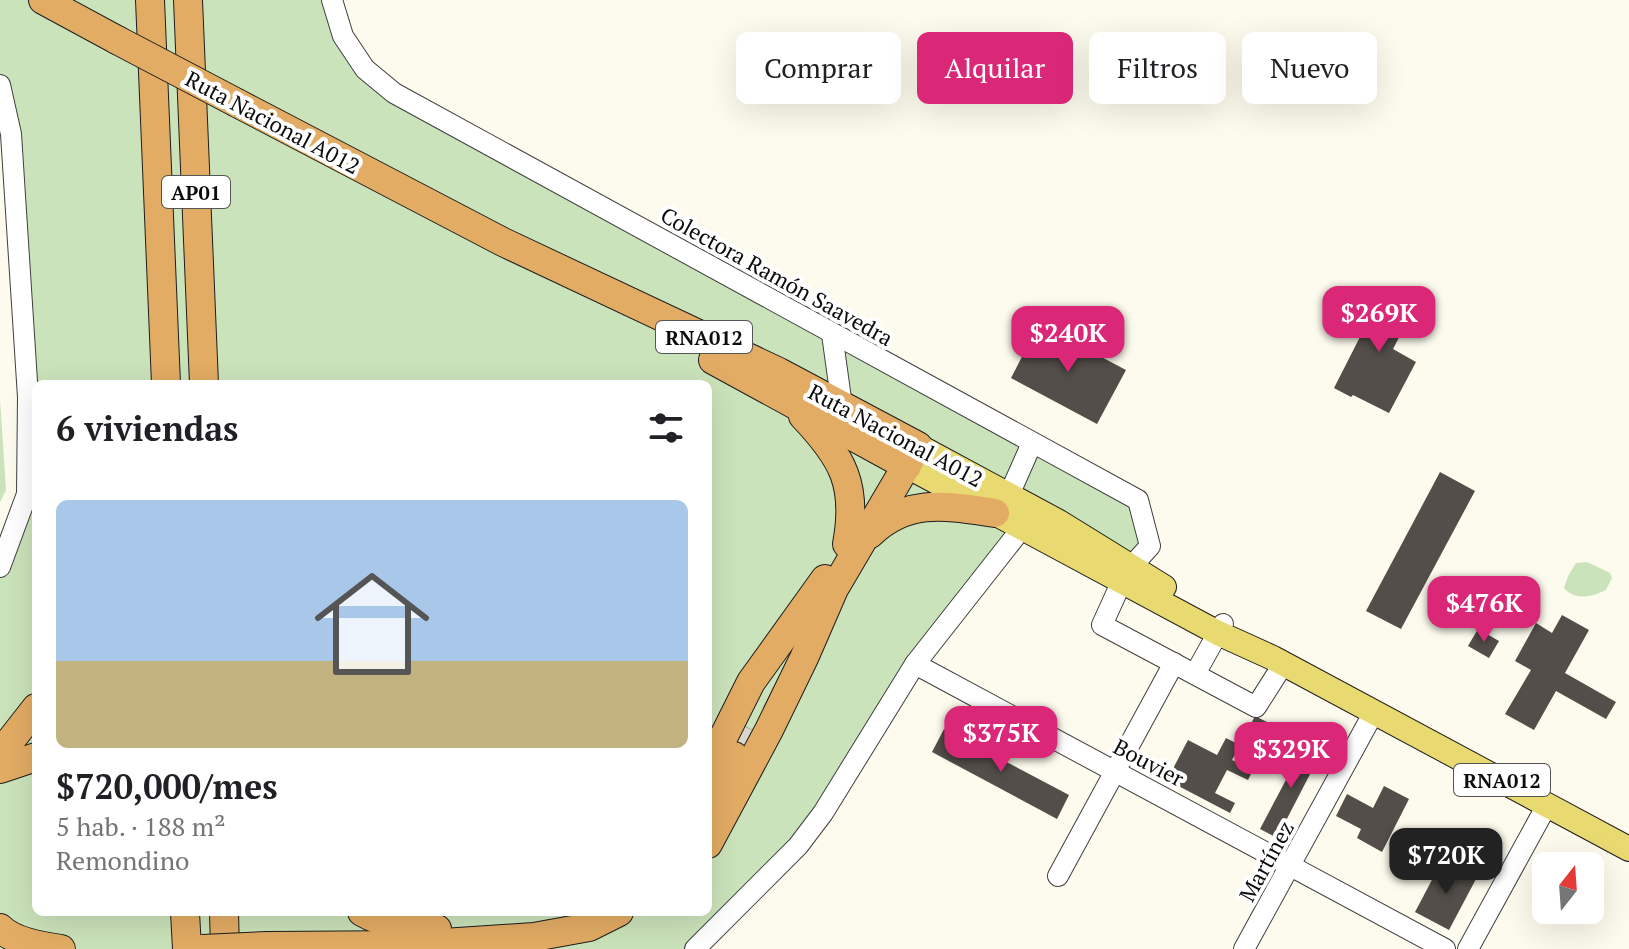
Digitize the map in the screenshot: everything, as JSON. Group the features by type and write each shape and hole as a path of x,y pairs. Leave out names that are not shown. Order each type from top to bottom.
{"highway":[{"name":"Ruta Nacional A012","path":"43,0 503,242 792,404 904,451"},
{"name":"AP01","path":"150,0 166,380"},
{"name":"AP01","path":"188,0 204,380"},
{"path":"150,380 159,237"},
{"name":"Ruta Nacional A012","path":"503,242 779,372 842,406 904,451"},
{"name":"RNA012","path":"792,404 821,435 840,462 851,490 854,543"},
{"path":"712,837 804,658 854,543 904,451"},
{"path":"712,760 751,682 854,543 898,514 920,507 1002,504"},
{"path":"712,828 743,738 794,623"},
{"path":"712,780 804,658"},
{"path":"0,754 32,713"},
{"path":"712,793 743,738"},
{"path":"0,769 32,758"},
{"path":"185,916 187,949"},
{"path":"224,916 225,949"},
{"path":"368,916 407,927 512,932 534,937"},
{"path":"202,949 413,945 534,937 589,927 610,916"},
{"path":"0,928 5,933 38,945 61,949"},
{"path":"507,949 534,937"}],"main road":[{"name":"Ruta Nacional A012","path":"904,451 1002,504 1059,522 1126,574"},
{"name":"Ruta Nacional A012","path":"1002,504 1022,528 1126,574 1221,629 1629,849"}],"street":[{"name":"Colectora Ramón Saavedra","path":"332,0 343,36 365,69 394,93 1138,500 1150,546 1126,574"},
{"path":"0,85 11,134 28,397 27,494 0,567"},
{"path":"832,334 842,406"},
{"path":"1002,504 1032,443"},
{"path":"695,949 798,846 823,813 915,664 1022,528"},
{"path":"1126,574 1102,625 1256,707 1279,660"},
{"path":"1195,674 1221,629"},
{"path":"1058,876 1174,663"},
{"name":"Bouvier","path":"915,664 1445,949"},
{"name":"Martínez","path":"1244,949 1374,712"},
{"path":"1468,949 1547,805"}],"green space":[{"path":"0,0 332,0 365,69 1138,500 1150,546 1131,567 1022,528 823,813 695,949 0,949 0,567 27,494 0,85"},
{"path":"0,399 6,490 0,502"},
{"path":"1587,562 1610,573 1612,578 1606,590 1589,596 1573,595 1564,588 1568,576 1576,563"}],"building":[{"path":"1377,287 1415,307 1393,349 1416,362 1389,413 1334,388 1362,333 1355,329"},
{"path":"1039,324 1126,370 1097,424 1011,378"},
{"path":"1440,472 1475,491 1401,629 1366,611"},
{"path":"1562,615 1589,630 1565,673 1616,702 1606,719 1556,691 1534,730 1505,714 1531,670 1515,661 1536,623 1552,633"},
{"path":"1478,629 1499,641 1489,658 1468,646"},
{"path":"1255,716 1277,727 1259,763 1237,751 1232,760 1253,770 1248,780 1227,770 1215,793 1235,803 1230,813 1167,780 1188,740 1217,755 1226,738 1240,745"},
{"path":"735,721 760,734 750,754 725,742"},
{"path":"944,729 1069,795 1057,819 932,752"},
{"path":"1306,742 1322,751 1277,838 1260,829"},
{"path":"1384,786 1409,799 1382,852 1357,838 1361,829 1336,816 1347,794 1373,808"},
{"path":"1442,861 1476,879 1449,930 1415,912"}],"tunnel":[{"path":"738,748 748,728"}]}
